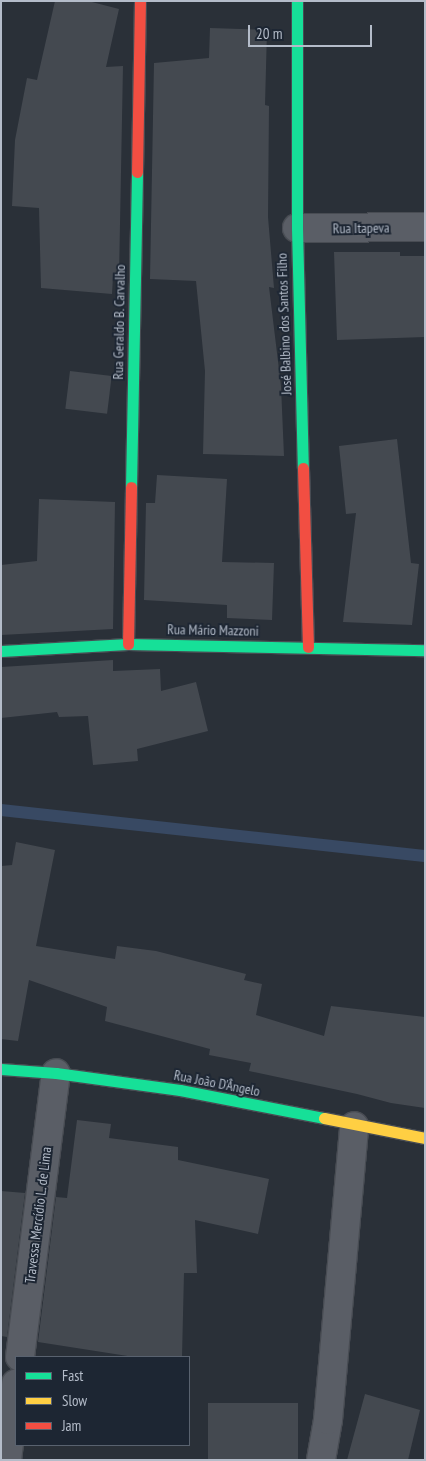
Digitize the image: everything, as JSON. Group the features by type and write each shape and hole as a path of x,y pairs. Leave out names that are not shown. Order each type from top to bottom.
{"street":[{"name":"Rua Geraldo B. Carvalho","path":"128,644 140,1"},
{"name":"José Balbino dos Santos Filho","path":"297,1 296,228 308,647"},
{"name":"Rua Itapeva","path":"296,228 425,227"},
{"name":"Rua Mário Mazzoni","path":"1,651 128,644 425,650"},
{"name":"Rua João D'Ângelo","path":"1,1070 56,1073 180,1090 354,1126 425,1138"},
{"name":"Travessa Mercídio L. de Lima","path":"20,1356 56,1073"},
{"path":"321,1460 330,1402 354,1126"},
{"path":"7,1460 15,1392"}],"building":[{"path":"55,1 88,1 119,9 106,67 123,66 119,277 113,277 112,294 41,288 39,208 12,206 15,140 27,78 37,80"},
{"path":"210,28 267,30 265,105 269,106 268,217 274,288 269,287 281,386 284,456 203,454 205,371 196,281 150,279 154,63 209,58"},
{"path":"334,252 400,252 400,256 425,256 425,337 337,340"},
{"path":"70,371 112,376 107,414 65,409"},
{"path":"397,439 411,563 419,564 412,625 343,622 356,513 346,514 339,446"},
{"path":"157,475 227,479 222,562 274,563 272,620 227,618 227,605 144,600 146,503 155,503"},
{"path":"39,499 115,502 113,629 1,635 1,565 37,561"},
{"path":"113,660 113,671 160,669 161,691 196,682 208,731 137,749 138,761 93,765 88,716 59,717 57,712 1,718 1,667"},
{"path":"16,842 55,850 36,946 115,959 117,946 156,951 246,974 244,980 262,984 256,1015 324,1036 331,1006 425,1017 425,1108 391,1103 249,1071 251,1063 209,1055 210,1049 105,1021 107,1007 29,980 18,1041 1,1039 1,866 12,865"},
{"path":"77,1120 111,1124 109,1138 178,1147 178,1160 269,1179 258,1234 195,1220 197,1273 184,1273 182,1356 128,1356 38,1342 56,1197 67,1198"},
{"path":"1,1191 25,1193 7,1337 1,1336"},
{"path":"365,1394 420,1410 408,1460 347,1460"},
{"path":"208,1403 298,1403 298,1460 208,1460"}],"waterway":[{"path":"1,810 425,856"}],"traffic: fast":[{"path":"297,1 297,228 303,468"},
{"path":"131,487 137,172"},
{"path":"1,651 128,644 425,650"},
{"path":"1,1069 56,1073 180,1090 324,1118"}],"traffic: slow":[{"path":"324,1118 425,1138"}],"traffic: jam":[{"path":"137,172 140,1"},
{"path":"303,468 308,647"},
{"path":"128,644 131,487"}]}
